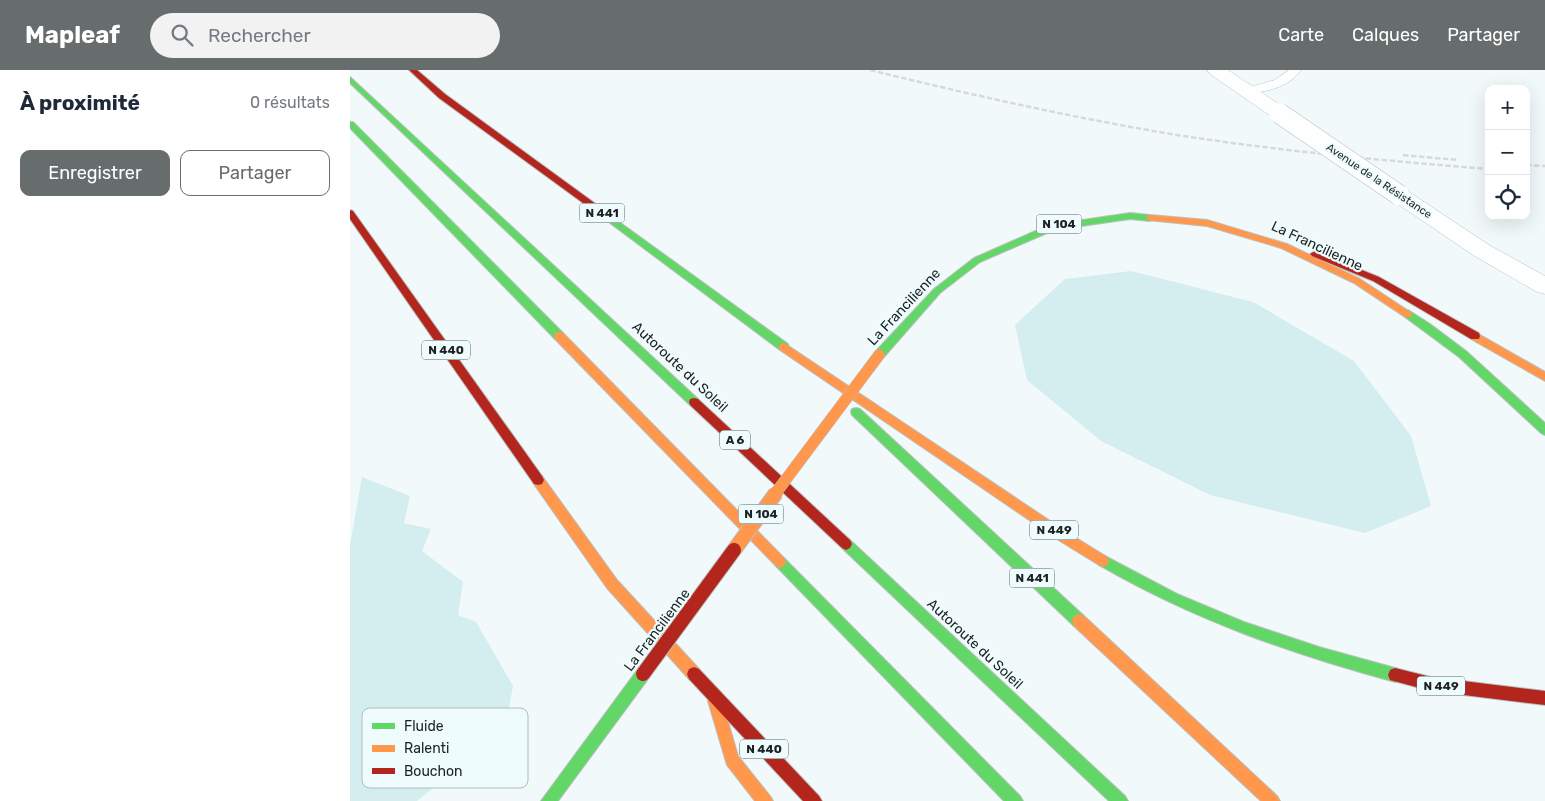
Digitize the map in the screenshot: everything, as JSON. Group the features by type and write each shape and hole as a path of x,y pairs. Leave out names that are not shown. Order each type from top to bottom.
{"main road":[{"name":"N 441","path":"413,70 442,96 793,353 1272,801"},
{"name":"Autoroute du Soleil","path":"350,78 1120,801"},
{"path":"350,124 1015,801"},
{"name":"N 440","path":"350,213 612,584 714,697 814,801"},
{"name":"La Francilienne","path":"549,801 879,355 940,288 975,261 1027,234 1083,219 1141,216 1169,218 1234,228 1282,243 1351,277 1392,301 1444,338 1494,380 1545,430"},
{"path":"1282,243 1376,279 1545,377"},
{"name":"N 449","path":"793,353 1064,536 1128,576 1196,610 1258,635 1348,664 1431,684 1545,698"},
{"path":"714,697 732,760 766,801"}],"street":[{"name":"Avenue de la Résistance","path":"1216,70 1481,250 1545,286"}],"lane":[{"path":"1246,90 1268,87 1289,78 1294,70"}],"shaded area":[{"path":"1131,271 1253,302 1354,361 1411,436 1431,506 1365,533 1210,495 1101,441 1027,380 1015,325 1065,279"},
{"path":"362,477 410,496 404,523 431,529 422,551 463,582 458,615 476,622 513,686 509,708 362,708 362,788 433,788 417,801 350,801 350,545"}],"railway":[{"path":"870,70 1023,106 1177,135 1333,155 1485,169"},
{"path":"1403,155 1458,160"},
{"path":"1530,165 1545,166"}],"traffic: fast":[{"path":"350,79 694,402"},
{"path":"350,124 559,336"},
{"path":"597,209 784,347"},
{"path":"879,355 937,291 977,260 1052,227 1130,216 1150,218"},
{"path":"1408,314 1427,326 1462,354 1496,383 1545,430"},
{"path":"856,412 1079,621"},
{"path":"846,544 1120,801"},
{"path":"1103,561 1137,581 1172,598 1244,629 1319,654 1395,675"},
{"path":"780,562 1015,801"},
{"path":"549,801 643,674"}],"traffic: slow":[{"path":"1150,218 1207,223 1284,246 1357,281 1408,314"},
{"path":"559,336 780,562"},
{"path":"1475,336 1545,377"},
{"path":"784,347 1064,537 1103,561"},
{"path":"734,550 879,355"},
{"path":"538,480 612,584 694,674"},
{"path":"1079,621 1272,801"},
{"path":"715,701 732,760 765,801"}],"traffic: jam":[{"path":"413,70 442,96 597,209"},
{"path":"350,213 538,480"},
{"path":"1315,254 1376,279 1475,336"},
{"path":"694,402 846,544"},
{"path":"643,674 734,550"},
{"path":"694,674 814,801"},
{"path":"1395,675 1431,684 1545,698"}]}
